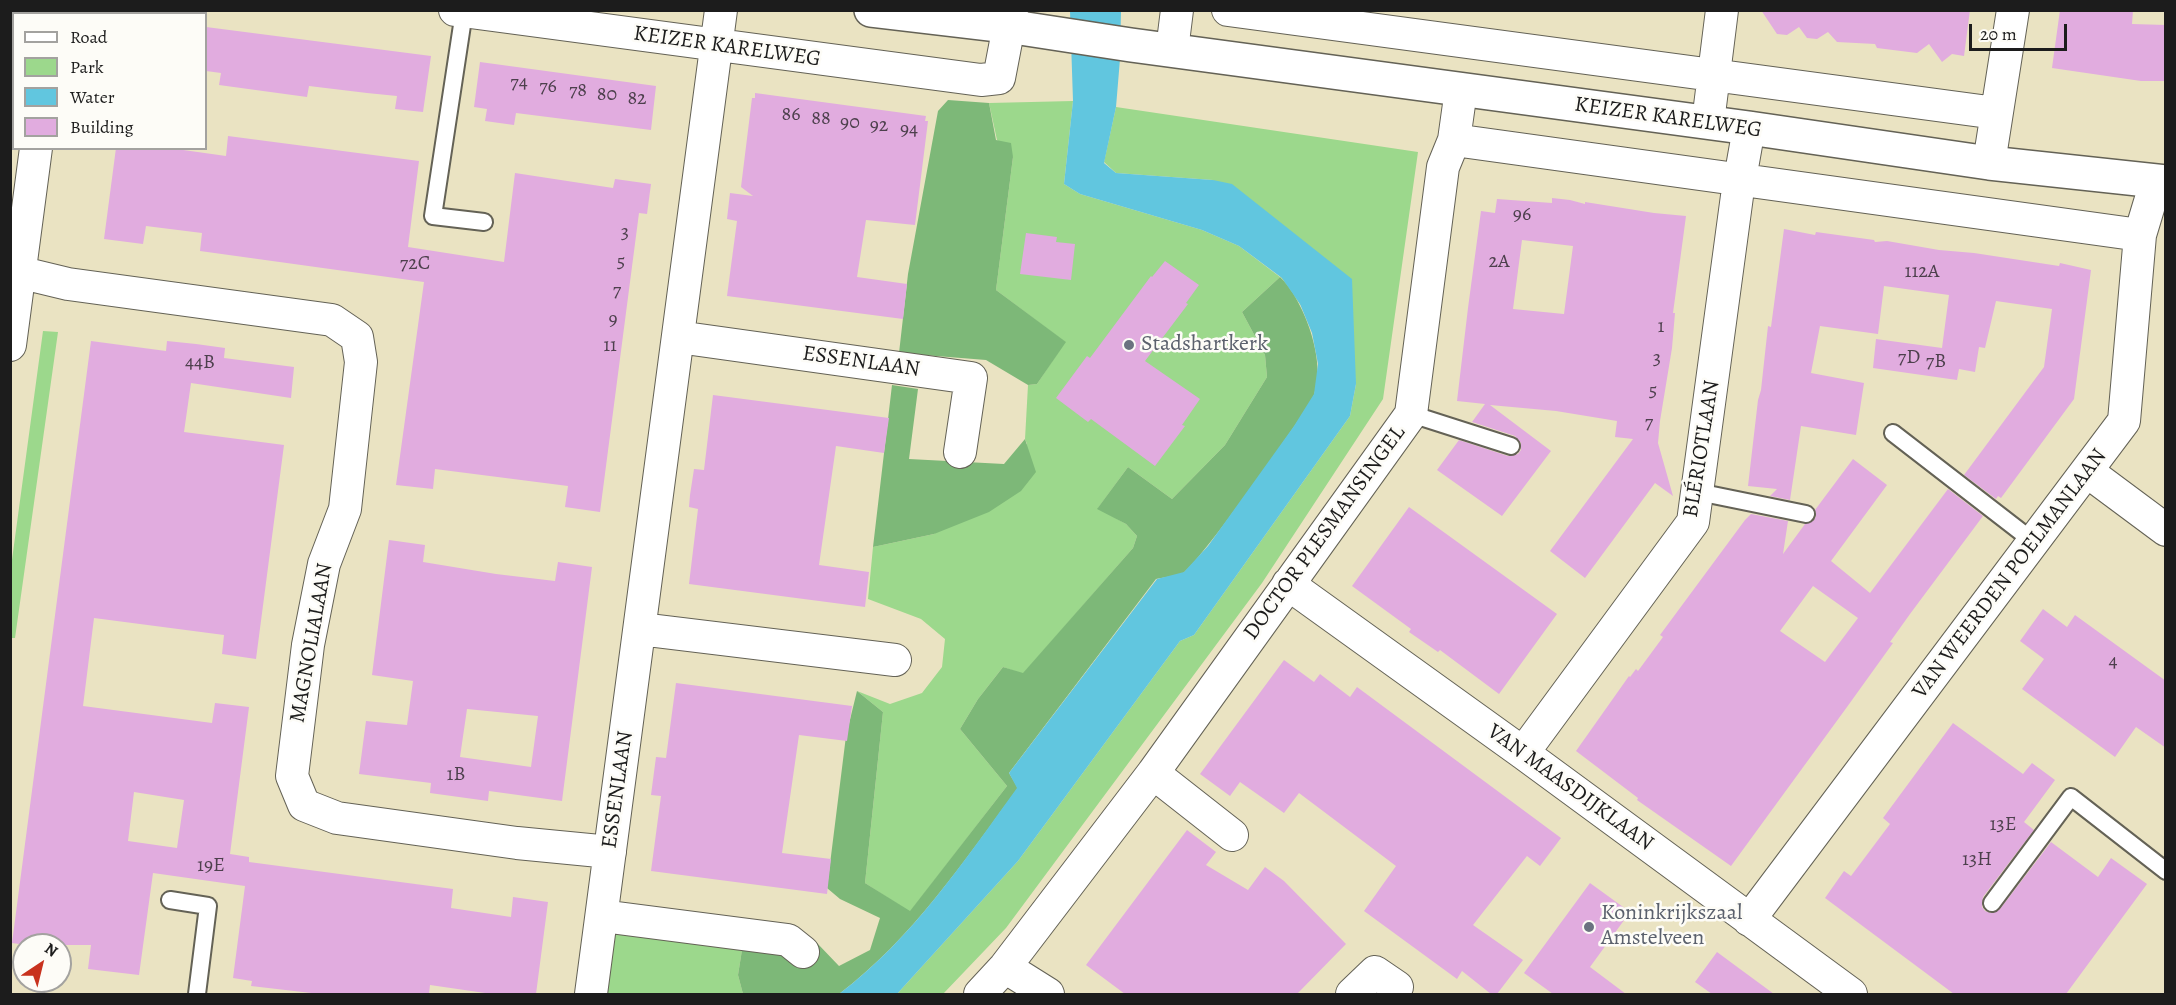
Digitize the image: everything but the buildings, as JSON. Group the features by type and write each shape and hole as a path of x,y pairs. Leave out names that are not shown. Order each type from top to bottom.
{"main road":[{"name":"KEIZER KARELWEG","path":"871,10 1019,23 1131,45 1708,122 1989,163 2161,182"}],"street":[{"name":"ESSENLAAN","path":"591,994 721,10"},
{"path":"1172,50 1177,10"},
{"path":"1228,10 1996,113"},
{"path":"1708,122 1722,10"},
{"path":"1989,163 2013,10"},
{"name":"KEIZER KARELWEG","path":"460,11 981,80 999,78 1019,23"},
{"name":"DOCTOR PLESMANSINGEL","path":"980,994 1005,967 1153,773 1411,414 1443,167 1454,140 1461,90"},
{"name":"BLÉRIOTLAAN","path":"1523,753 1693,522 1739,180 1749,128"},
{"path":"1454,140 2139,235"},
{"path":"10,345 16,271 36,150"},
{"name":"VAN WEERDEN POELMANLAAN","path":"1749,920 2088,472 2124,421 2139,235 2161,182"},
{"name":"MAGNOLIALAAN","path":"16,271 68,284 332,320 357,337 361,362 345,509 324,564 308,645 292,776 304,805 337,818 517,843 610,852"},
{"name":"ESSENLAAN","path":"678,337 971,378 960,452"},
{"path":"2088,472 2166,530"},
{"name":"VAN MAASDIJKLAAN","path":"1288,584 1851,994"},
{"path":"640,628 895,660"},
{"path":"1153,773 1232,835"},
{"path":"602,916 788,939 804,952"},
{"path":"1005,967 1048,994"},
{"path":"1352,994 1375,972 1397,987 1393,994"}],"lane":[{"path":"460,11 433,216 483,222"},
{"path":"1411,414 1511,446"},
{"path":"1893,433 2034,542"},
{"path":"1698,492 1806,514"},
{"path":"1992,903 2071,797 2166,871"},
{"path":"170,900 208,906 197,994"}],"green space":[{"path":"948,100 989,103 996,140 1011,143 1013,157 996,290 1066,342 1037,384 1028,385 986,360 899,353 908,274 938,111"},
{"path":"1073,101 1064,184 1080,194 1202,230 1239,246 1280,277 1242,312 1265,355 1267,377 1225,445 1172,499 1128,467 1098,508 1126,524 1137,536 1133,548 1023,674 1003,667 978,699 960,729 1007,786 910,912 865,883 883,712 857,691 890,704 922,693 942,667 945,639 921,619 868,599 873,547 934,534 1027,444 1025,439 1028,385 1037,384 1065,342 996,290 1013,157 997,140 989,103"},
{"path":"1116,107 1418,152 1383,399 1262,583 1006,928 943,994 897,994 1018,861 1180,641 1194,635 1350,416 1356,384 1213,180 1116,173 1104,162"},
{"path":"1280,277 1297,300 1311,332 1318,366 1314,395 1228,519 1183,573 1156,579 1009,773 1018,788 936,898 890,949 839,994 743,994 738,975 745,931 817,943 839,966 870,950 880,918 840,899 827,888 846,736 857,691 883,712 865,883 910,911 1007,786 960,729 978,699 1003,667 1023,673 1133,548 1137,536 1126,524 1097,509 1128,467 1172,499 1225,445 1267,377 1265,355 1242,312"},
{"path":"43,331 58,332 15,638 11,638 11,567"},
{"path":"892,385 918,389 909,459 1004,464 1025,439 1036,472 1021,491 989,512 934,534 873,547"},
{"path":"617,912 745,931 738,975 743,994 604,994"}],"water":[{"path":"1070,11 1121,11 1116,107 1104,163 1116,173 1213,180 1232,184 1352,279 1356,384 1350,416 1194,635 1180,641 1018,861 897,994 839,994 890,949 936,898 1017,788 1009,773 1157,579 1184,572 1208,546 1294,426 1314,394 1318,364 1312,333 1300,304 1282,278 1239,246 1202,230 1080,194 1064,184 1073,101"}],"place":[{"name":"Stadshartkerk","path":"1129,345"},
{"name":"Koninkrijkszaal Amstelveen","path":"1589,927"}]}
